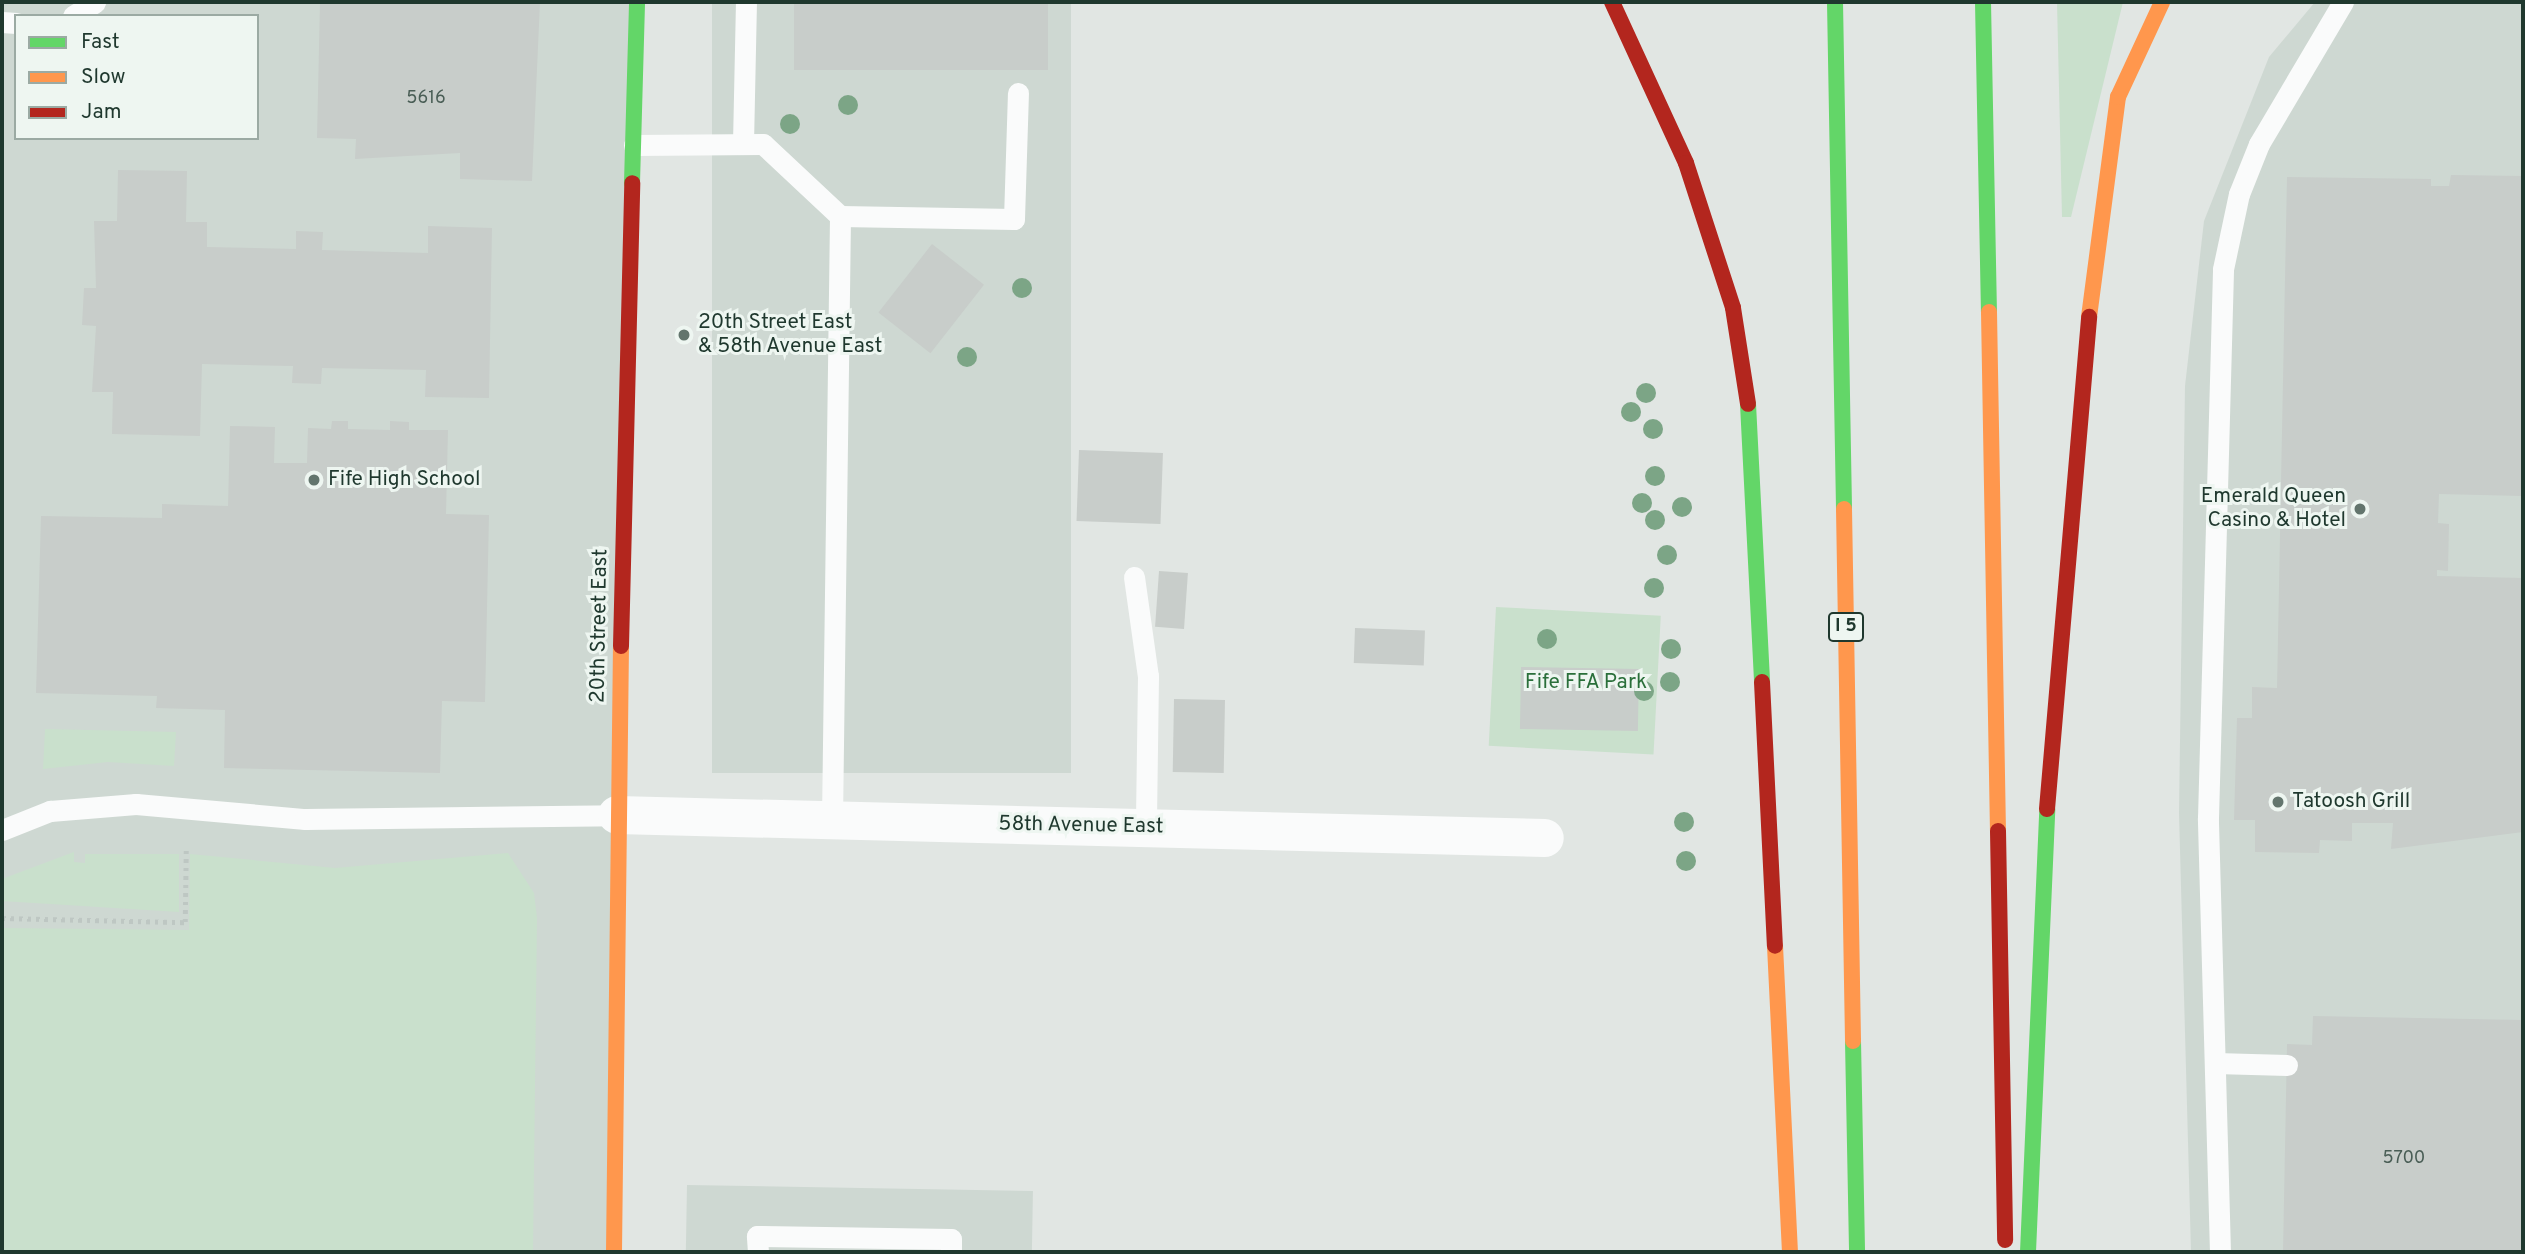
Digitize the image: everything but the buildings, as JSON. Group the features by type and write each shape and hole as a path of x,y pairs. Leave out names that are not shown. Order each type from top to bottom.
{"main road":[{"name":"20th Street East","path":"614,1252 617,815 637,2"},
{"path":"1612,2 1686,163 1733,308 1747,387 1790,1252"},
{"name":"I 5","path":"1835,2 1857,1252"},
{"path":"1983,2 2005,1252"},
{"path":"2028,1252 2048,793 2091,289 2118,97 2162,2"}],"street":[{"name":"58th Avenue East","path":"617,815 1545,838"}],"lane":[{"path":"74,14 96,2"},
{"path":"743,144 746,2"},
{"path":"2220,1252 2208,818 2223,269 2239,194 2259,144 2343,2"},
{"path":"634,145 763,144 841,216 1014,219 1018,93"},
{"path":"832,820 841,216"},
{"path":"1134,577 1149,676 1146,828"},
{"path":"2,830 50,811 136,804 305,819 617,815"},
{"path":"2215,1063 2287,1065"},
{"path":"758,1252 757,1236 951,1238 951,1252"}],"path":[{"path":"2,918 184,922 186,847"}],"shaded area":[{"name":"Fife High School","path":"2,2 637,2 614,1252 2,1252"},
{"path":"712,2 1071,2 1071,773 712,773"},
{"path":"2315,2 2523,2 2523,1252 2191,1252 2179,813 2185,386 2204,221 2269,57"},
{"path":"687,1185 1033,1191 1032,1252 686,1252"}],"green space":[{"path":"2057,2 2123,2 2071,217 2062,217"},
{"name":"Fife FFA Park","path":"1496,607 1661,616 1653,754 1489,746"},
{"path":"45,729 176,732 174,766 108,762 43,769"},
{"path":"74,852 74,862 85,863 85,854 179,854 179,912 2,901 2,879"},
{"path":"508,853 534,893 537,918 533,1252 2,1252 2,928 189,930 190,854 335,868"}],"traffic: fast":[{"path":"632,183 637,2"},
{"path":"1835,2 1844,509"},
{"path":"1983,2 1989,312"},
{"path":"1748,404 1762,682"},
{"path":"2028,1252 2047,809"},
{"path":"1853,1041 1857,1252"}],"traffic: slow":[{"path":"2089,317 2118,97 2162,2"},
{"path":"1989,312 1998,831"},
{"path":"1844,509 1853,1041"},
{"path":"614,1252 621,646"},
{"path":"1775,946 1790,1252"}],"traffic: jam":[{"path":"1612,2 1686,163 1733,308 1748,404"},
{"path":"621,646 632,183"},
{"path":"2047,809 2089,317"},
{"path":"1762,682 1775,946"},
{"path":"1998,831 2005,1240"}],"place":[{"name":"20th Street East & 58th Avenue East","path":"684,335"},
{"name":"Fife High School","path":"314,480"},
{"name":"Emerald Queen Casino & Hotel","path":"2360,509"},
{"name":"Tatoosh Grill","path":"2278,802"}]}
